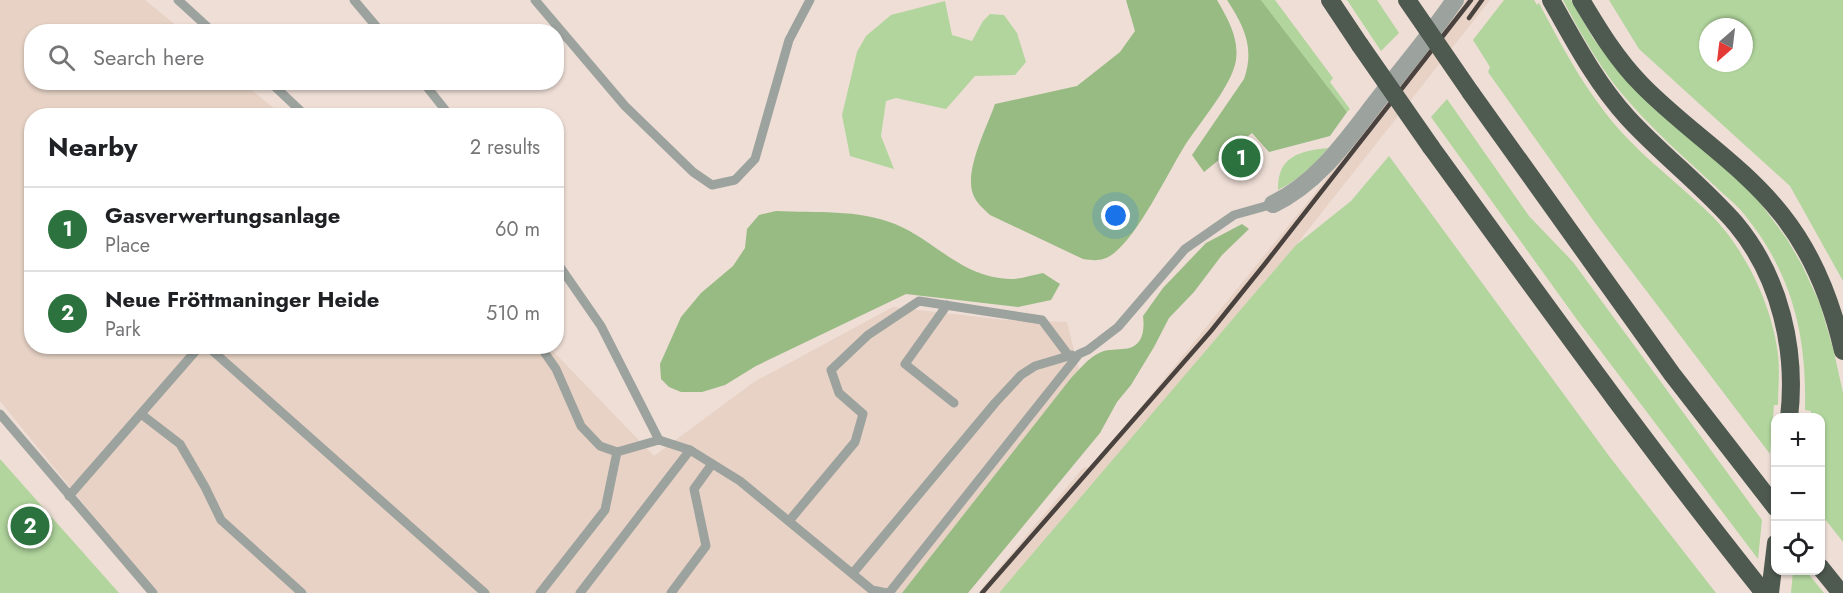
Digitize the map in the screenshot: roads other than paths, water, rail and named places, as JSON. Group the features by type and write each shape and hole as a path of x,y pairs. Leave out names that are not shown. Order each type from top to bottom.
{"highway":[{"path":"1319,0 1355,38"},
{"path":"1330,0 1431,147 1627,417 1764,593"},
{"path":"1407,0 1475,88"},
{"path":"1422,0 1497,129 1672,374 1771,502"},
{"path":"1551,0 1595,75 1614,101 1647,137 1719,206 1737,226 1753,250 1777,298 1786,332 1792,377 1790,413"},
{"path":"1581,0 1599,31 1642,84 1672,113 1734,163 1783,216 1806,250 1832,311 1843,351"},
{"path":"1825,572 1841,593"},
{"path":"1770,593 1772,575"}],"street":[{"path":"1273,204 1300,189 1331,159 1455,0"}],"lane":[{"path":"178,0 204,24"},
{"path":"354,0 374,24"},
{"path":"535,0 555,24"},
{"path":"564,34 625,106 693,172 712,185 735,180 754,159 789,40 810,0"},
{"path":"278,90 298,108"},
{"path":"429,90 444,108"},
{"path":"853,573 1021,375 1035,366 1088,350 1118,327 1185,249 1234,215 1273,204"},
{"path":"564,272 602,326 659,440"},
{"path":"789,521 855,442 862,414 839,393 831,370 868,335 919,301 1042,320 1074,355"},
{"path":"947,305 905,364 954,403"},
{"path":"69,496 193,354"},
{"path":"216,354 485,593"},
{"path":"546,354 556,369 581,426 600,446 617,452 659,440 690,450 740,481 853,573 871,591 888,593 1074,355"},
{"path":"0,414 153,593"},
{"path":"141,414 180,444 206,487 221,520 302,593"},
{"path":"580,593 690,450"},
{"path":"540,593 605,510 617,452"},
{"path":"671,593 706,546 694,489 712,464"}],"railway":[{"path":"982,593 1211,331 1471,0"},
{"path":"1469,18 1482,0"}],"place":[{"name":"Gasverwertungsanlage","path":"1241,158"},
{"name":"Neue Fröttmaninger Heide","path":"30,526"}]}
